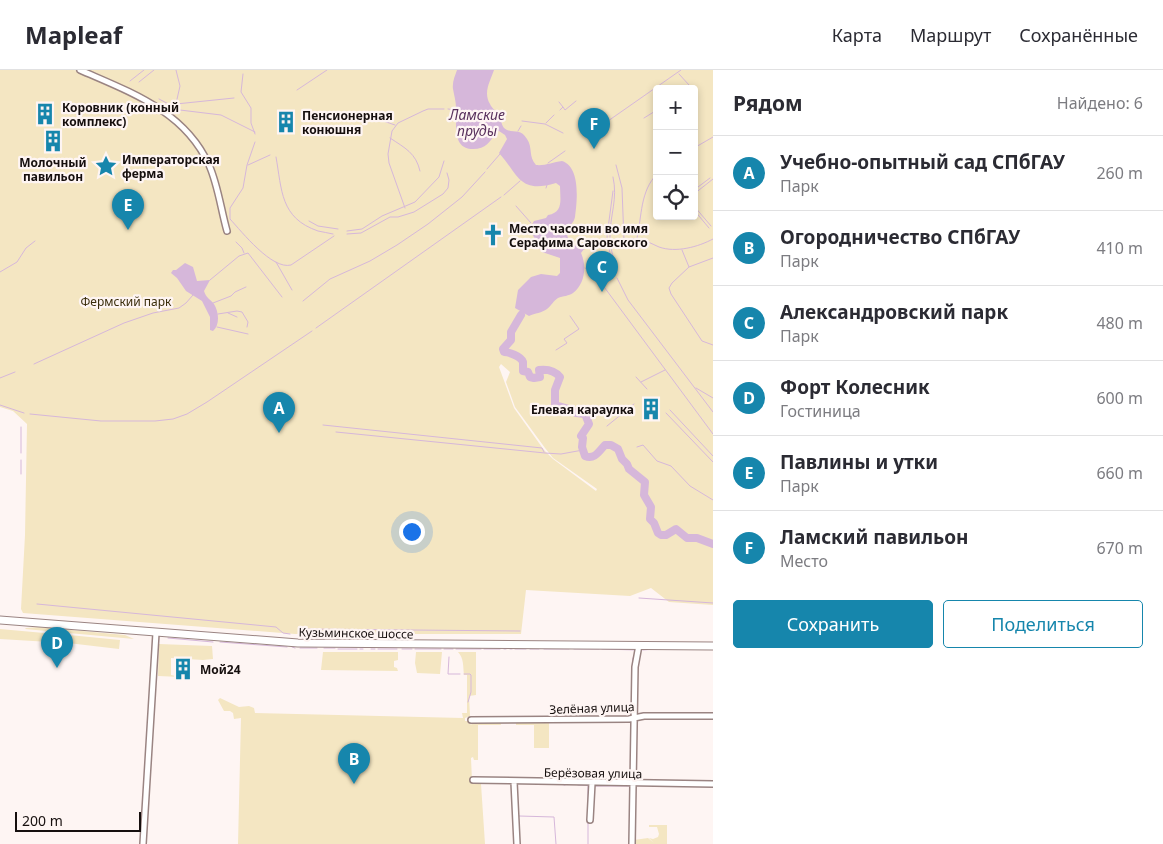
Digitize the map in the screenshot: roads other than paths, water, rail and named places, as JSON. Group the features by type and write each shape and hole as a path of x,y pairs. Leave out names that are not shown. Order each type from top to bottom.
{"main road":[{"name":"Кузьминское шоссе","path":"0,620 321,644 713,646"}],"street":[{"path":"80,70 148,102 171,117 186,130 200,149 211,171 227,231"},
{"path":"143,844 156,633"},
{"path":"632,844 635,666 639,646"},
{"name":"Зелёная улица","path":"472,720 634,719 644,716 713,716"},
{"name":"Берёзовая улица","path":"473,780 713,784"},
{"path":"514,782 517,844"},
{"path":"590,820 592,783"}],"water":[{"name":"Ламские пруды","path":"457,70 494,70 487,95 491,106 500,116 504,127 507,130 525,136 529,142 532,158 536,165 562,161 568,165 575,177 577,194 575,217 567,234 571,242 584,249 581,253 584,263 584,275 580,285 573,293 558,298 549,308 529,316 515,308 518,290 531,277 541,274 557,276 560,273 560,258 542,252 530,228 534,221 546,218 557,211 560,204 560,186 556,183 534,186 521,180 499,153 507,139 499,131 481,148 466,148 461,145 458,140 456,127 456,105 453,86"},
{"path":"185,263 193,267 197,281 210,280 204,291 217,311 218,322 213,331 210,330 210,317 202,301 186,291 171,273"}],"waterway":[{"path":"130,81 144,70"},
{"path":"139,82 154,70"},
{"path":"175,108 180,86 176,70"},
{"path":"297,90 327,70"},
{"path":"608,121 681,70"},
{"path":"243,74 241,92 251,108 251,123 255,134"},
{"path":"679,74 689,85"},
{"path":"176,104 234,98"},
{"path":"159,99 180,110 221,115 255,132"},
{"path":"560,110 563,107 565,110 576,101"},
{"path":"559,102 563,107"},
{"path":"405,208 389,163 388,154 392,131 398,123 423,111 428,109 444,109"},
{"path":"448,109 456,110"},
{"path":"644,118 653,112"},
{"path":"363,114 395,125"},
{"path":"546,123 554,115"},
{"path":"522,121 545,124 563,133"},
{"path":"518,131 521,126"},
{"path":"698,146 713,137"},
{"path":"390,138 413,155 420,171"},
{"path":"255,142 247,165 243,188 230,208 230,219 258,249 275,262 283,265 291,265 334,236"},
{"path":"548,163 565,151"},
{"path":"487,169 500,154"},
{"path":"248,165 270,155"},
{"path":"276,157 282,191 290,211 296,219 306,225 318,231 333,234"},
{"path":"347,231 362,229 382,216 415,202 439,177 444,161"},
{"path":"616,165 622,188 624,241"},
{"path":"303,301 330,279 370,261 428,224 462,197 485,172"},
{"path":"347,234 361,233 390,217 398,217 414,212 443,194 448,188 449,180 447,173"},
{"path":"637,238 642,204 647,188 656,175"},
{"path":"613,177 615,193 610,240 617,272"},
{"path":"698,187 710,178"},
{"path":"698,191 713,179"},
{"path":"504,195 520,181"},
{"path":"612,265 607,236 613,191"},
{"path":"316,328 501,197"},
{"path":"516,206 531,223"},
{"path":"698,211 711,226"},
{"path":"698,215 709,228"},
{"path":"309,221 318,226 338,229"},
{"path":"610,245 627,239 634,239 643,240 666,249 680,249 694,247 713,239"},
{"path":"0,272 17,262 26,248 35,241"},
{"path":"236,242 244,253"},
{"path":"584,249 588,247"},
{"path":"682,250 689,267 713,258"},
{"path":"210,280 239,256 248,253 282,297"},
{"path":"276,262 292,290"},
{"path":"689,267 669,288 702,341 713,345"},
{"path":"585,268 590,270"},
{"path":"593,272 713,434"},
{"path":"617,278 628,300 713,412"},
{"path":"213,303 231,296 246,287"},
{"path":"34,364 124,323 153,313 179,308 193,295"},
{"path":"218,314 242,312 248,322 247,327"},
{"path":"228,313 237,317"},
{"path":"521,315 511,332 511,340 503,349 504,352 520,358 523,362 523,371 528,372 530,377 540,377 539,370 548,370 560,377 555,390 555,405 576,413 585,414 589,424 581,436 583,438 582,447 585,456 594,456 605,445 611,445 618,449 629,469 645,482 644,495 651,507 650,519 658,533 666,535 676,529 687,538 697,538 713,544"},
{"path":"556,350 567,343 564,339 579,329 570,316"},
{"path":"217,327 248,334"},
{"path":"30,414 101,421 173,419 187,414 207,402 312,331"},
{"path":"641,382 665,370"},
{"path":"0,378 15,372"},
{"path":"636,377 647,389"},
{"path":"696,388 713,398"},
{"path":"607,426 634,404"},
{"path":"0,405 24,413"},
{"path":"670,410 713,456"},
{"path":"666,413 713,462"},
{"path":"323,425 542,448 544,452"},
{"path":"21,427 21,453"},
{"path":"336,432 545,453 561,454 583,450"},
{"path":"637,447 643,445 657,461 671,466 690,486 713,500"},
{"path":"21,460 21,474"},
{"path":"639,598 713,603"},
{"path":"37,604 276,627 283,633 290,634"},
{"path":"301,629 520,631"},
{"path":"168,638 213,642"},
{"path":"220,642 287,647"},
{"path":"300,648 317,648"},
{"path":"324,648 335,648"},
{"path":"338,649 357,649"},
{"path":"378,649 397,649"},
{"path":"402,649 412,649"},
{"path":"415,649 441,649"},
{"path":"444,649 453,649"},
{"path":"456,649 481,649"},
{"path":"484,649 500,649"},
{"path":"515,649 526,649"},
{"path":"530,649 539,649"},
{"path":"544,649 569,649"},
{"path":"574,649 599,649"},
{"path":"602,649 636,650"},
{"path":"643,650 655,649"},
{"path":"658,649 669,649"},
{"path":"674,649 686,649"},
{"path":"695,649 703,649"},
{"path":"708,649 713,649"},
{"path":"449,657 448,674 460,674"},
{"path":"632,672 633,658"},
{"path":"464,674 471,675 471,692 468,702"},
{"path":"632,677 632,691"},
{"path":"631,717 632,701"},
{"path":"631,739 631,750"},
{"path":"630,779 631,775"},
{"path":"578,785 587,785"},
{"path":"588,785 588,812"},
{"path":"595,786 630,786"},
{"path":"630,788 630,796"},
{"path":"630,802 630,809"},
{"path":"519,816 554,817 556,844"},
{"path":"588,822 588,844"}],"place":[{"name":"Коровник (конный комплекс)","path":"45,114"},
{"name":"Пенсионерная конюшня","path":"286,122"},
{"name":"Молочный павильон","path":"53,141"},
{"name":"Ламский павильон","path":"594,149"},
{"name":"Императорская ферма","path":"106,166"},
{"name":"Павлины и утки","path":"128,230"},
{"name":"Место часовни во имя Серафима Саровского","path":"493,235"},
{"name":"Александровский парк","path":"602,292"},
{"name":"Елевая караулка","path":"651,409"},
{"name":"Учебно-опытный сад СПбГАУ","path":"279,433"},
{"name":"Форт Колесник","path":"57,668"},
{"name":"Мой24","path":"183,669"},
{"name":"Огородничество СПбГАУ","path":"354,784"}],"park label":[{"name":"Фермский парк","path":"126,301"}]}
